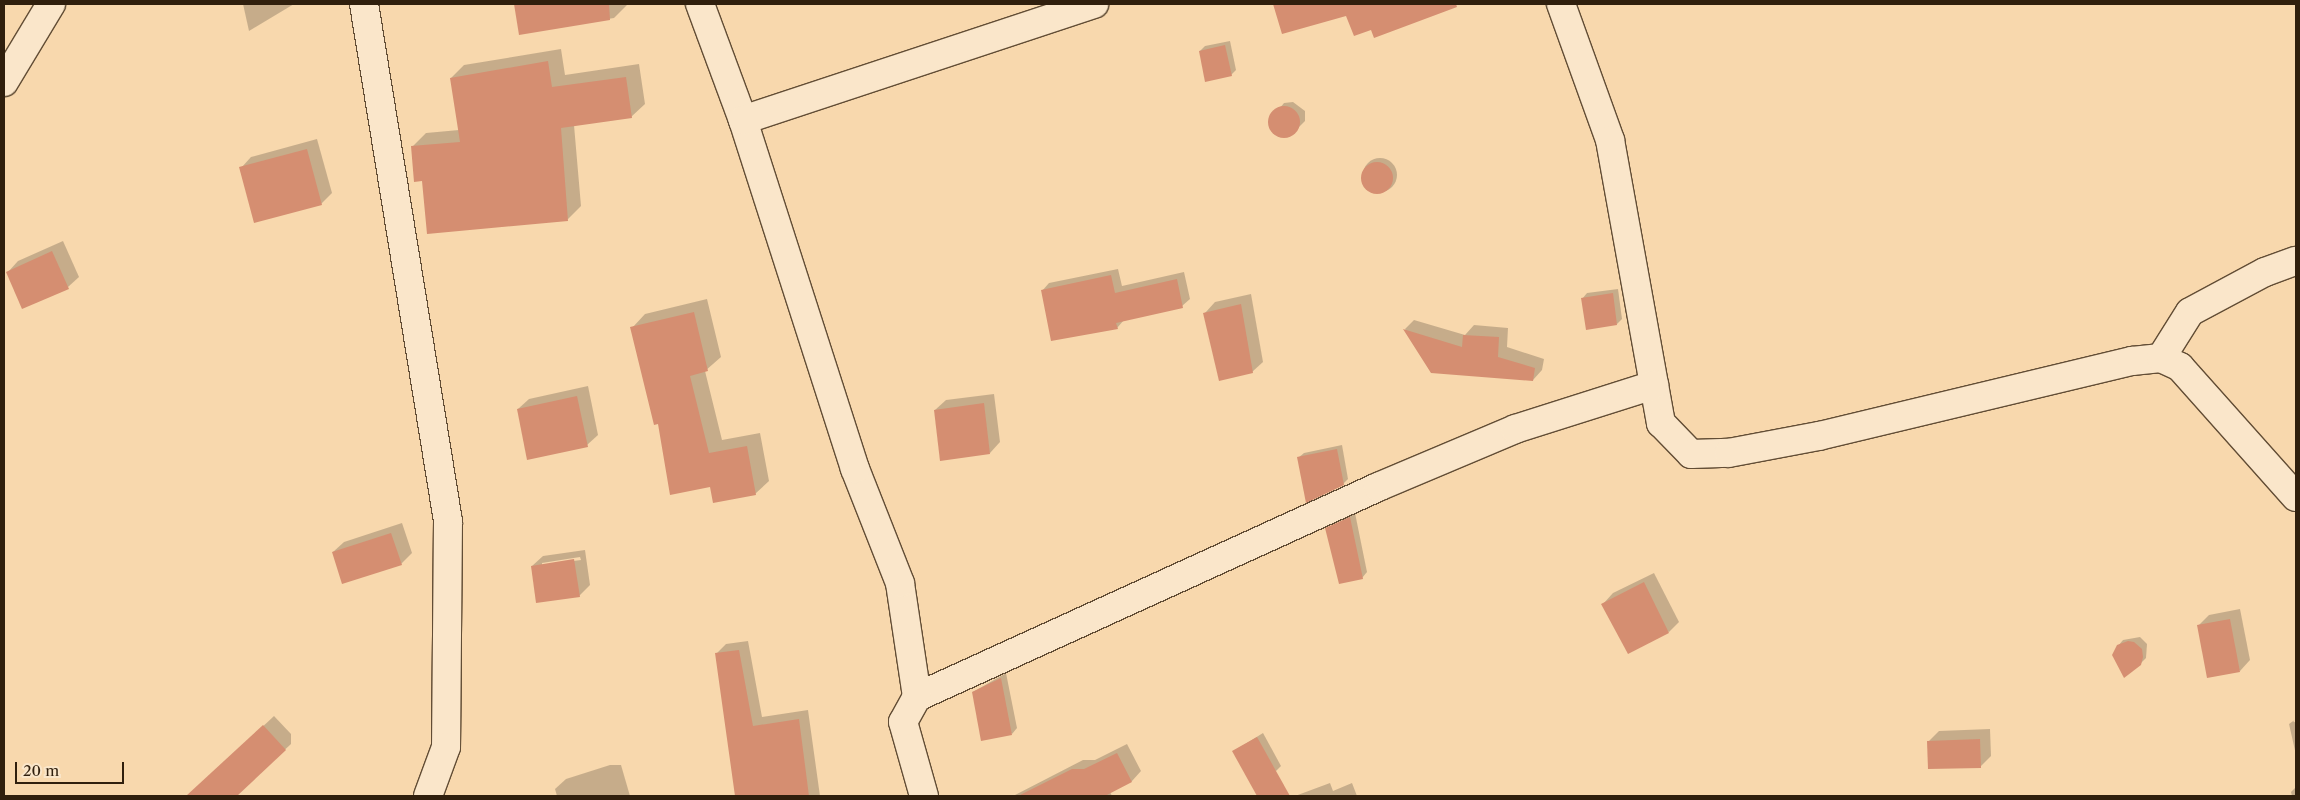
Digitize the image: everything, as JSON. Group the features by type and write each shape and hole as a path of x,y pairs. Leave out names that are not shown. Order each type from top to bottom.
{"street":[{"path":"4,82 51,4"},
{"path":"364,4 448,521 446,746 428,796"},
{"path":"700,4 744,120 856,468 900,583 917,698"},
{"path":"744,120 1094,4"},
{"path":"1561,4 1610,140 1662,423 1691,454 1729,453 1819,436 2132,361 2161,358 2180,367 2296,497"},
{"path":"2161,358 2190,312 2264,272 2296,261"},
{"path":"924,796 903,722 917,698 1387,483 1515,429 1654,385"}],"building":[{"path":"514,4 609,4 610,20 519,35"},
{"path":"1273,4 1456,4 1457,7 1374,38 1371,30 1354,36 1346,16 1282,34"},
{"path":"1225,45 1232,76 1205,82 1199,51"},
{"path":"548,61 552,87 626,77 632,118 561,128 568,221 427,234 422,181 414,182 411,146 460,142 450,78"},
{"path":"1284,106 1290,107 1295,111 1299,116 1299,128 1295,133 1290,137 1284,138 1278,137 1273,133 1269,128 1268,122 1269,116 1273,111 1278,107"},
{"path":"307,149 322,205 254,223 239,167"},
{"path":"1377,162 1389,166 1393,178 1389,190 1377,194 1365,190 1361,178 1365,166"},
{"path":"52,251 69,289 22,309 6,272"},
{"path":"1111,275 1115,293 1177,279 1183,308 1116,323 1118,329 1051,341 1041,290"},
{"path":"1613,293 1617,325 1586,330 1581,298"},
{"path":"1241,304 1253,373 1219,381 1203,313"},
{"path":"694,312 708,371 690,376 709,453 747,446 756,495 713,503 710,487 670,495 658,424 654,425 630,327"},
{"path":"1403,329 1462,347 1463,335 1499,337 1498,357 1535,368 1533,381 1431,373"},
{"path":"577,396 588,447 527,460 517,409"},
{"path":"984,403 990,454 940,461 934,410"},
{"path":"1337,449 1344,485 1306,503 1297,457"},
{"path":"1350,517 1363,579 1339,584 1325,528"},
{"path":"391,533 402,565 342,584 332,552"},
{"path":"574,559 580,597 536,603 531,566"},
{"path":"1644,582 1669,633 1628,654 1601,604"},
{"path":"2230,619 2240,672 2207,678 2197,625"},
{"path":"2128,641 2134,642 2142,649 2143,657 2141,665 2124,678 2112,655 2117,645"},
{"path":"739,650 753,726 799,719 809,796 735,796 715,653"},
{"path":"1001,678 1012,735 981,741 972,692"},
{"path":"263,725 286,750 237,796 186,796"},
{"path":"1257,737 1290,796 1257,796 1232,751"},
{"path":"1980,739 1981,768 1928,769 1927,741"},
{"path":"1117,753 1132,782 1105,796 1018,796 1072,769 1084,769"}]}
